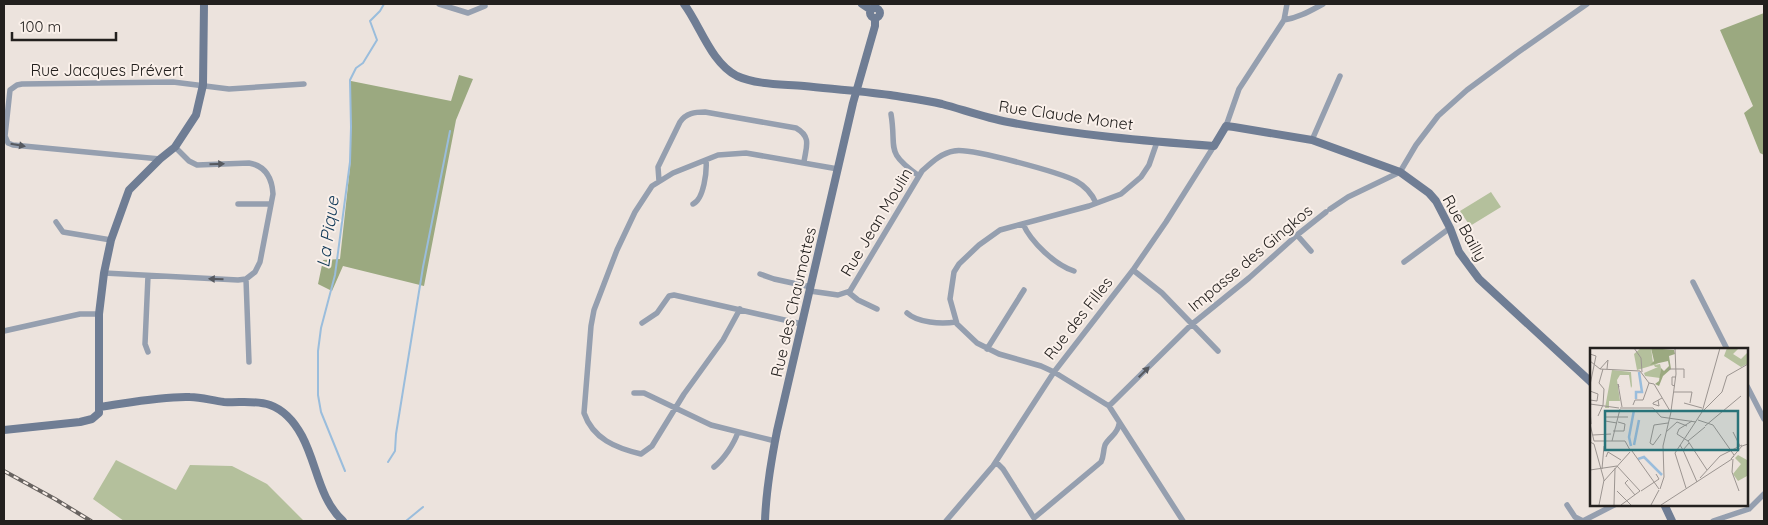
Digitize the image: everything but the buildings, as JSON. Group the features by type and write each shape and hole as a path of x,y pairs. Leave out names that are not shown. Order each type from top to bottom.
{"street":[{"path":"4,430 80,422 92,419 99,412 99,314 104,273 111,240 129,190 175,147 196,115 203,85 204,4"},
{"path":"439,4 468,13 485,6"},
{"name":"Rue Claude Monet","path":"684,4 711,50 736,75 768,83 857,91 941,104 1006,122 1049,129 1157,142 1214,146"},
{"path":"862,4 876,10"},
{"path":"1226,126 1239,89 1284,20 1287,4"},
{"path":"1284,20 1301,16 1323,4"},
{"path":"1400,172 1416,145 1438,116 1467,90 1587,4"},
{"name":"Rue des Chaumottes","path":"765,521 765,499 775,441 838,169 875,26 876,10"},
{"path":"1312,140 1340,76"},
{"name":"Rue Jacques Prévert","path":"160,159 22,146 8,143 6,136 10,90 22,84 134,82 203,85"},
{"path":"203,85 229,89 304,84"},
{"path":"659,181 658,167 682,118 694,113 705,112 796,128 806,135 804,162"},
{"path":"891,114 892,148 903,163 919,176"},
{"name":"Rue Bailly","path":"1226,126 1312,140 1400,172 1429,193 1444,215 1459,252 1478,279 1590,381"},
{"name":"Rue des Filles","path":"946,521 996,462 1054,372 1166,222 1226,126"},
{"path":"1157,142 1149,166 1141,177 1121,194 1000,230 979,245 959,264 954,272 950,299 956,322 963,332 977,343 1054,372 1109,406 1183,521"},
{"path":"104,273 246,279 254,272 260,262 273,185 267,172 263,168 250,163 197,165 175,147"},
{"name":"Rue Jean Moulin","path":"760,274 838,295 848,292 919,176 930,163 944,154 954,151 970,150 1069,178 1089,191 1096,203"},
{"path":"740,310 723,340 652,446 641,454 609,444 601,439 587,421 584,413 594,310 617,250 635,212 652,186 673,173 718,155 746,153 838,169"},
{"path":"693,204 700,199 706,160"},
{"name":"Impasse des Gingkos","path":"1109,406 1191,325 1249,278 1297,234 1348,196 1400,172"},
{"path":"238,204 271,204"},
{"path":"56,222 63,232 111,240"},
{"path":"1022,224 1037,244 1055,260 1074,271"},
{"path":"1404,262 1450,228"},
{"path":"1297,234 1311,250"},
{"path":"1132,270 1162,293 1218,351"},
{"path":"148,276 145,344 148,352"},
{"path":"246,279 249,362"},
{"path":"1693,282 1727,348"},
{"path":"987,348 1024,290"},
{"path":"848,292 858,300 877,310"},
{"path":"642,323 657,313 671,295 802,324"},
{"path":"907,313 912,317 925,321 956,322"},
{"path":"4,331 80,314 99,314"},
{"path":"1748,388 1764,419"},
{"path":"634,393 644,393 711,425 775,441"},
{"path":"99,407 191,397 225,402 260,402 269,404 288,416 301,435 309,451 323,492 333,512 334,521"},
{"path":"996,462 1004,469 1035,520 1101,462 1106,444 1117,432 1119,424"},
{"path":"714,467 719,463 738,432"},
{"path":"1713,521 1749,509 1764,494"},
{"path":"1567,505 1576,517 1583,521 1614,505"},
{"path":"1664,505 1672,521"},
{"path":"333,512 343,521"}],"green space":[{"path":"1764,13 1764,155 1760,153 1744,113 1753,106 1720,30"},
{"path":"459,75 473,79 456,120 424,286 343,266 332,291 318,284 323,260 340,259 351,158 351,81 451,101"},
{"path":"1491,192 1501,207 1470,226 1460,211"},
{"path":"116,460 176,490 190,465 232,466 267,484 304,521 124,521 93,499"}],"waterway":[{"name":"La Pique","path":"345,471 321,412 318,395 318,351 321,328 335,275 350,162 350,80 356,68 363,63 377,40 370,21 384,4"},
{"path":"388,462 395,451 396,434 423,267 450,131"},
{"name":"La Pique","path":"406,521 423,507"}],"railway":[{"path":"4,471 91,521"}]}
